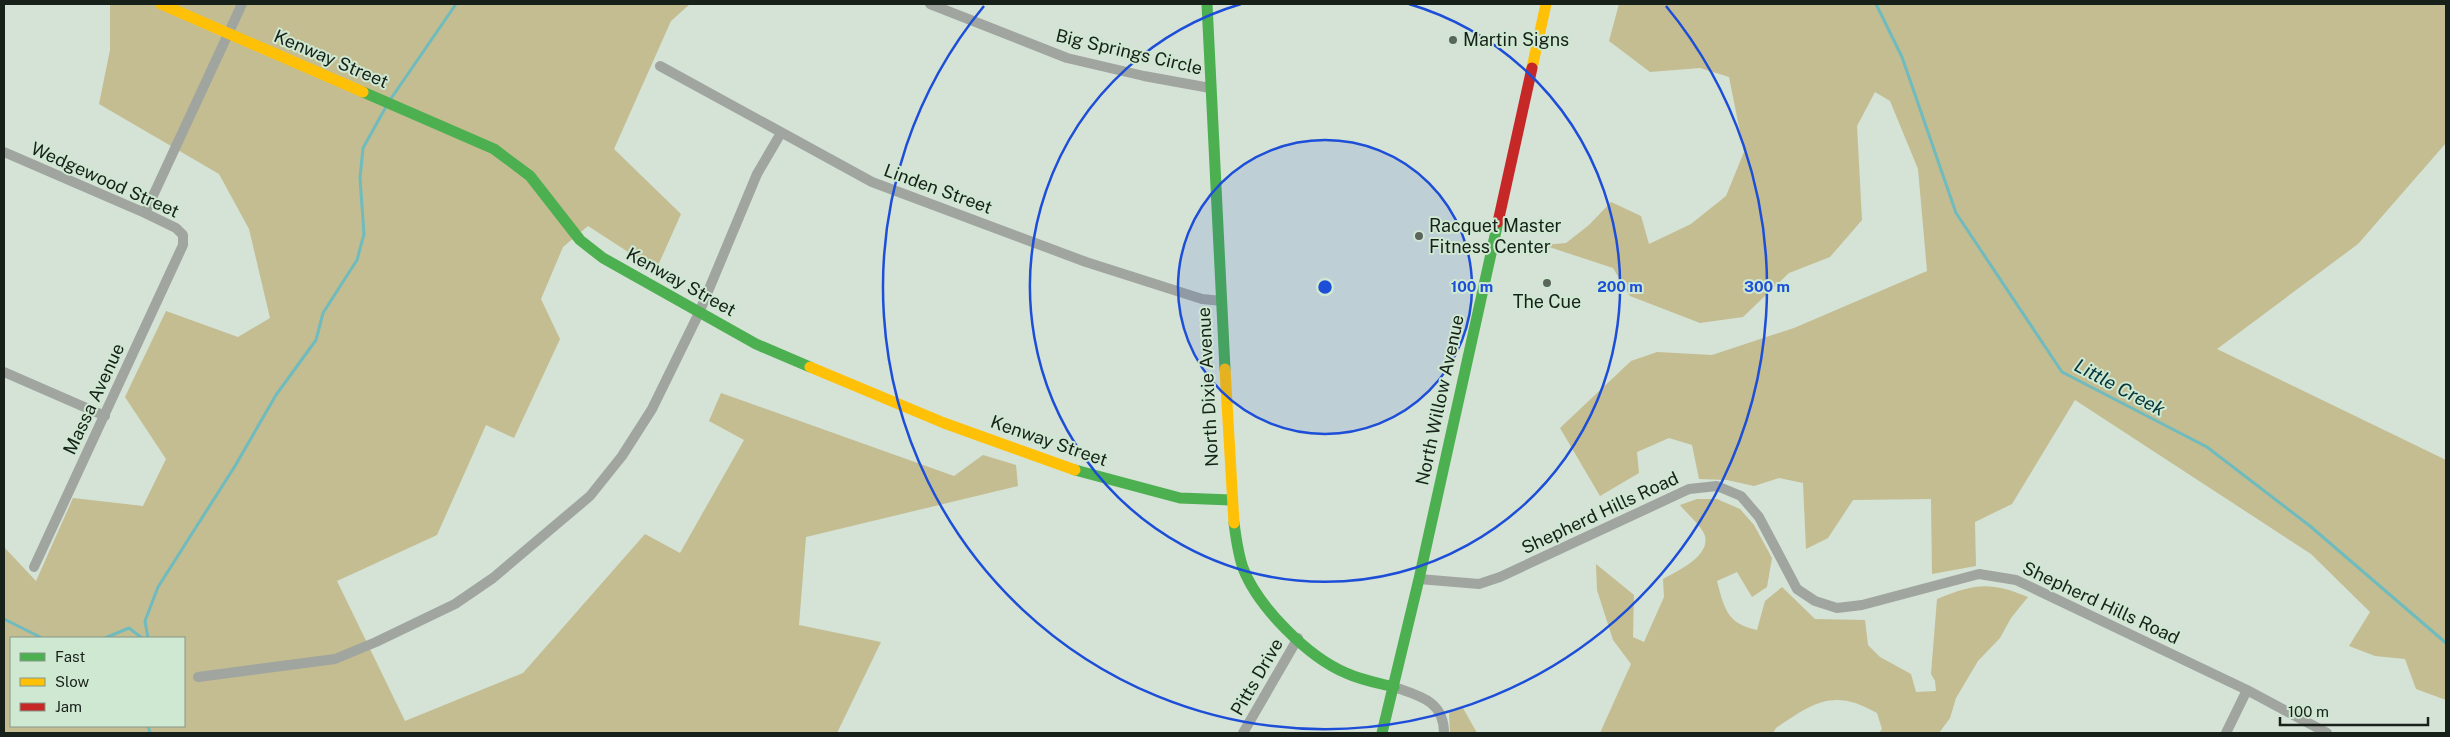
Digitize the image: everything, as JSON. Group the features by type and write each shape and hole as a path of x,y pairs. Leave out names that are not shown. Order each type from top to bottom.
{"street":[{"name":"Kenway Street","path":"161,4 494,149 530,176 580,240 602,258 756,344 806,367 944,423 1081,472 1180,498 1231,500"},
{"path":"145,213 242,4"},
{"name":"Big Springs Circle","path":"930,4 1067,58 1144,76 1210,88"},
{"name":"North Dixie Avenue","path":"1207,4 1231,500 1238,549 1250,582 1274,615 1298,638 1340,670 1394,686"},
{"name":"North Willow Avenue","path":"1382,733 1419,580 1546,4"},
{"name":"Linden Street","path":"660,66 872,182 1086,262 1202,299 1222,300"},
{"path":"198,677 335,659 376,642 455,604 493,578 590,496 606,477 652,409 700,314 757,174 781,133"},
{"name":"Wedgewood Street","path":"4,152 176,228 183,236 183,245"},
{"name":"Massa Avenue","path":"34,567 183,245"},
{"path":"4,372 105,416"},
{"name":"Shepherd Hills Road","path":"1419,580 1479,584 1690,489 1717,486 1741,496 1758,517 1797,589 1815,601 1837,608 1862,605 1978,574 2016,580 2247,690 2328,733"},
{"name":"Pitts Drive","path":"1243,733 1298,638"},
{"path":"1394,686 1426,699 1440,711 1444,723 1444,733"},
{"path":"2226,733 2247,690"}],"shaded area":[{"path":"110,4 690,4 671,21 614,149 681,214 656,270 588,226 563,247 541,299 560,339 514,438 486,425 437,535 337,581 405,721 523,673 645,534 680,553 744,440 709,421 721,393 954,476 983,455 1016,465 1018,486 806,537 799,625 881,642 837,733 4,733 4,547 36,581 73,498 143,506 166,459 125,397 166,311 238,337 270,318 249,229 219,174 99,104 110,50"},
{"path":"1619,4 2446,4 2446,143 2358,244 2217,349 2446,460 2446,700 2416,689 2405,659 2375,656 2349,646 2370,612 2311,554 2075,400 2012,504 1975,522 1976,566 1932,574 1931,499 1853,500 1828,538 1806,549 1803,483 1779,478 1754,486 1727,480 1699,479 1692,445 1669,438 1637,452 1639,473 1600,496 1560,428 1631,361 1657,352 1712,355 1794,328 1927,271 1918,169 1890,101 1875,92 1857,126 1862,220 1830,257 1789,273 1743,317 1700,323 1630,296 1613,268 1543,245 1566,243 1589,225 1611,202 1641,216 1649,244 1691,224 1726,196 1744,152 1729,77 1700,68 1650,72 1609,41"},
{"path":"1697,499 1717,499 1740,509 1754,525 1772,558 1767,587 1752,597 1737,572 1717,581 1725,607 1733,619 1739,624 1757,630 1765,601 1782,587 1815,619 1865,620 1868,645 1880,657 1911,674 1916,692 1936,691 1935,681 1931,674 1937,599 1962,590 1982,586 2003,588 2028,597 2011,618 2000,638 1978,661 1956,698 1950,718 1939,733 1879,733 1882,729 1877,713 1862,705 1836,700 1813,705 1776,728 1773,733 1600,733 1631,664 1613,640 1597,590 1596,564 1634,595 1633,637 1644,642 1664,597 1663,579 1698,557 1703,550 1705,536 1701,528 1680,505"},
{"path":"1463,708 1477,733 1450,733 1449,713"}],"waterway":[{"path":"390,100 456,4"},
{"name":"Little Creek","path":"1876,4 1902,57 1956,213 2062,372 2207,447 2310,526 2446,643"},
{"path":"148,637 145,621 158,587 235,466 276,395 316,340 323,313 357,260 364,234 360,178 363,148 387,105"},
{"path":"4,619 40,637"},
{"path":"107,637 129,628 141,637"},
{"path":"148,727 150,733"}],"traffic: fast":[{"path":"1207,4 1225,369"},
{"path":"363,92 494,149 530,176 580,240 603,258 756,344 810,367"},
{"path":"1382,733 1419,579 1498,222"},
{"path":"1075,470 1180,498 1231,500"},
{"path":"1234,523 1237,546 1243,568 1250,583 1260,599 1286,629 1301,643 1331,665 1358,678 1394,687"}],"traffic: slow":[{"path":"161,4 363,92"},
{"path":"1532,68 1546,4"},
{"path":"810,367 944,423 1075,470"},
{"path":"1225,369 1234,523"}],"traffic: jam":[{"path":"1498,222 1532,68"}],"place":[{"name":"Martin Signs","path":"1453,40"},
{"name":"Racquet Master Fitness Center","path":"1419,236"},
{"name":"The Cue","path":"1547,283"}]}
